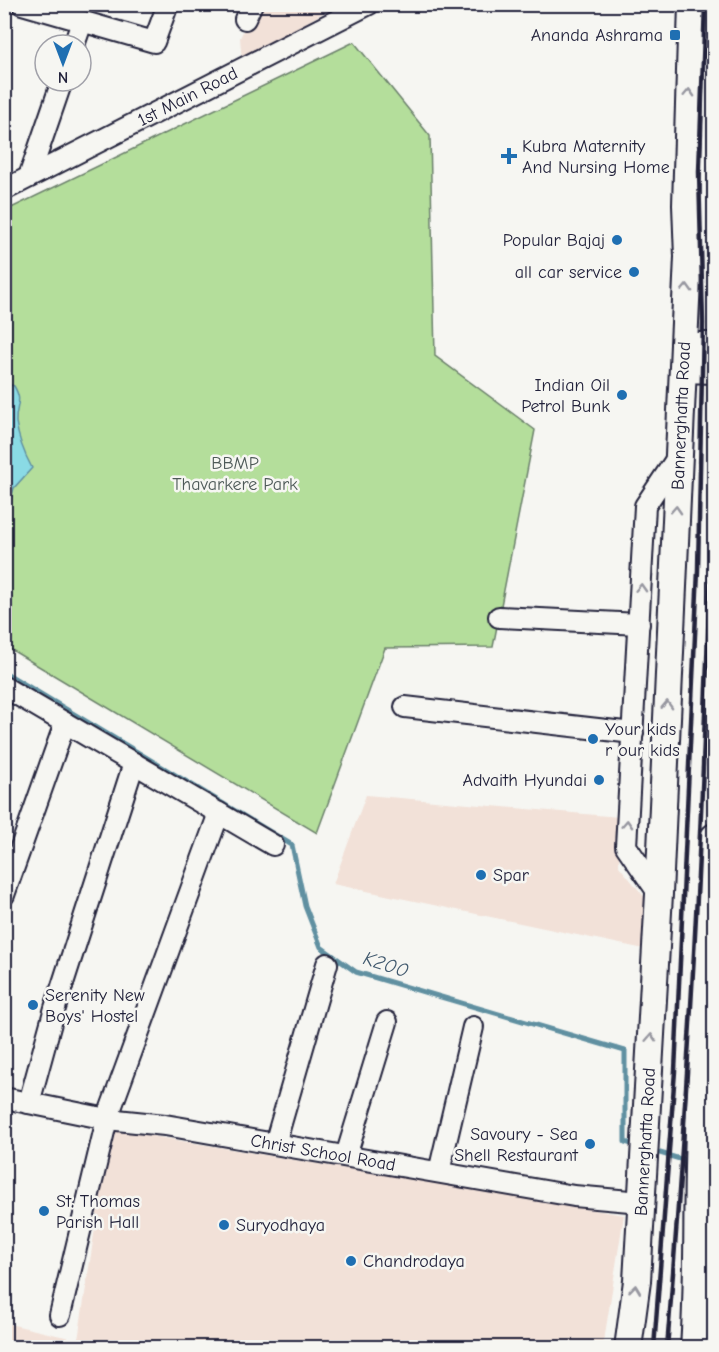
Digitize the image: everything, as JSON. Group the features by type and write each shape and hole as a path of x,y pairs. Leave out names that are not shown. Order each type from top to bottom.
{"main road":[{"name":"Bannerghatta Road","path":"628,1347 637,1281 659,894 684,357 692,4"},
{"path":"684,357 714,346"},
{"path":"684,357 714,370"},
{"path":"694,1347 699,1285 699,1143 709,1009 714,837"}],"street":[{"path":"22,4 154,42 168,4"},
{"name":"1st Main Road","path":"4,190 369,4"},
{"path":"78,33 81,22"},
{"path":"29,177 58,93"},
{"path":"659,894 626,846 645,506 679,454"},
{"path":"499,617 639,624"},
{"path":"4,687 273,845"},
{"path":"405,707 633,733"},
{"path":"4,895 65,723"},
{"path":"29,1103 55,1008 134,763"},
{"path":"60,1315 107,1119 219,813"},
{"path":"275,1144 327,964"},
{"path":"346,1156 387,1022"},
{"path":"439,1172 473,1027"},
{"name":"Christ School Road","path":"4,1098 107,1119 165,1125 574,1196 641,1202"}],"shaded area":[{"path":"255,5 336,5 242,61 240,38"},
{"name":"Spar","path":"366,795 619,817 619,866 647,900 644,949 333,884"},
{"path":"110,1129 624,1215 603,1347 5,1348 5,1323 78,1340"}],"green space":[{"name":"BBMP Thavarkere Park","path":"354,42 430,136 435,356 535,430 493,647 385,648 317,833 5,646 5,211"}],"water":[{"path":"4,383 14,386 17,392 19,400 16,416 17,428 32,468 14,488 8,508 4,508"}],"waterway":[{"name":"K200","path":"4,672 292,845 305,906 321,947 356,972 625,1051 625,1142 639,1146"},
{"name":"K200","path":"650,1150 690,1162"}],"railway":[{"path":"654,1348 675,1071 698,570 703,323 699,172 705,4"},
{"path":"714,116 712,171 714,259"},
{"path":"667,1348 698,877 708,641 714,405"}],"place":[{"name":"Ananda Ashrama","path":"675,35"},
{"name":"Kubra Maternity And Nursing Home","path":"509,156"},
{"name":"Popular Bajaj","path":"617,240"},
{"name":"all car service","path":"634,272"},
{"name":"Indian Oil Petrol Bunk","path":"622,395"},
{"name":"Your kids r our kids","path":"593,739"},
{"name":"Advaith Hyundai","path":"599,780"},
{"name":"Spar","path":"481,875"},
{"name":"Serenity New Boys' Hostel","path":"33,1005"},
{"name":"Savoury - Sea Shell Restaurant","path":"590,1144"},
{"name":"St. Thomas Parish Hall","path":"44,1211"},
{"name":"Suryodhaya","path":"224,1225"},
{"name":"Chandrodaya","path":"351,1261"}]}
